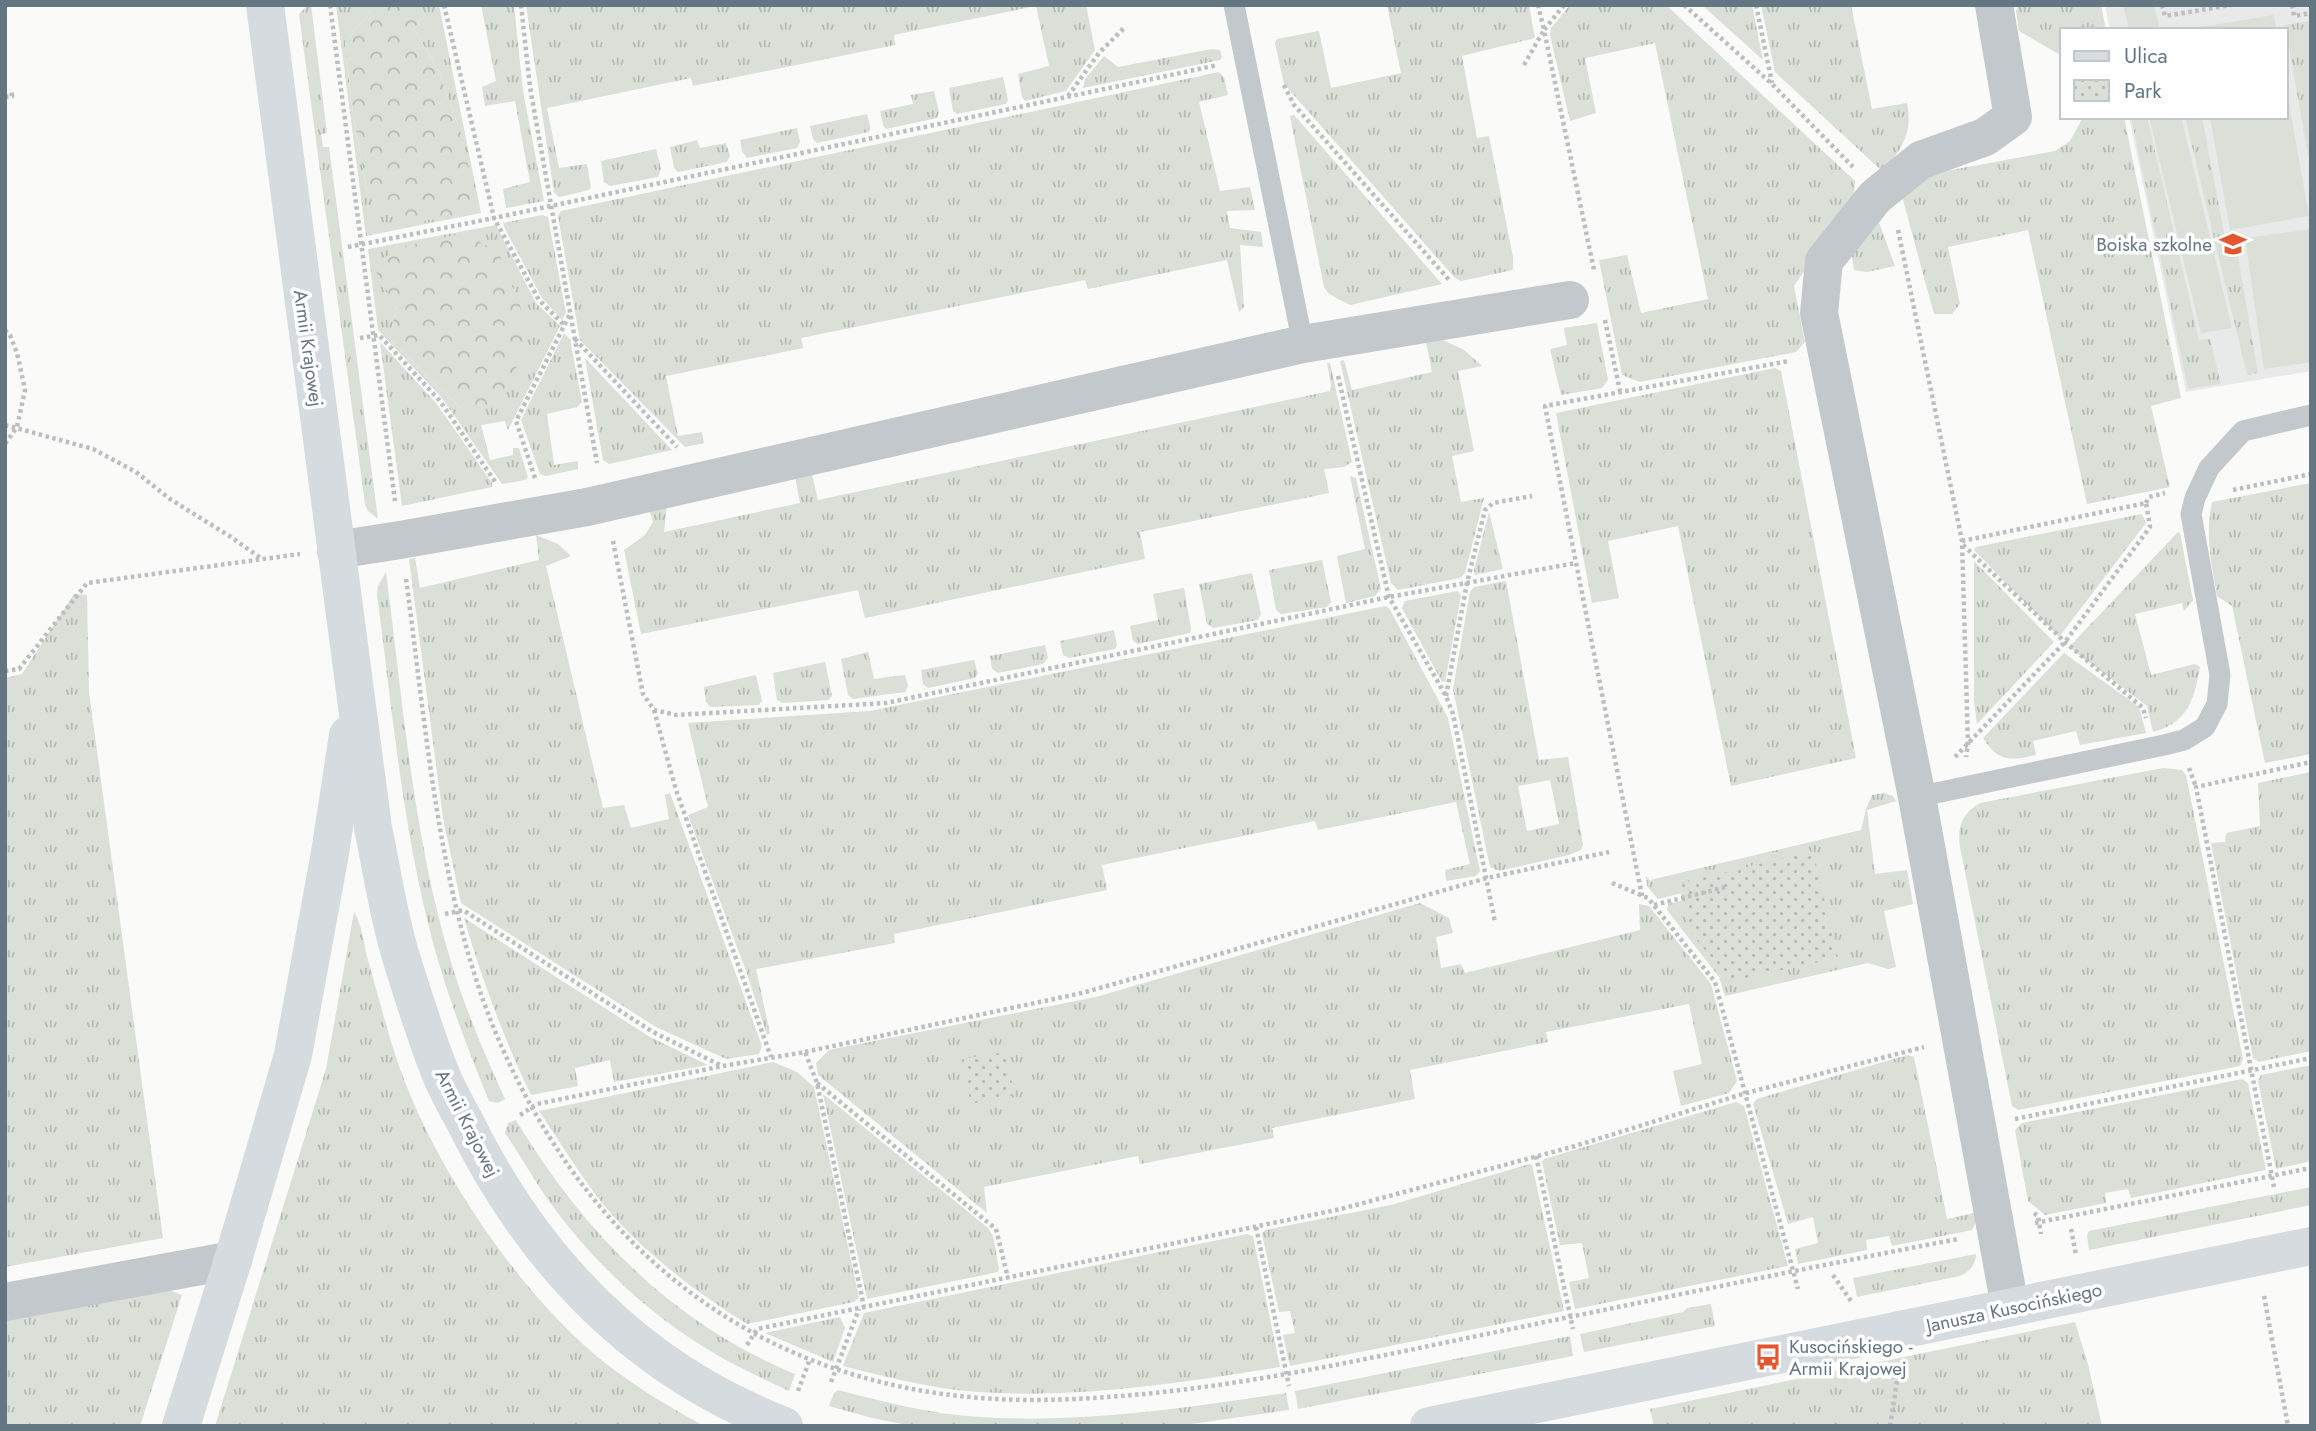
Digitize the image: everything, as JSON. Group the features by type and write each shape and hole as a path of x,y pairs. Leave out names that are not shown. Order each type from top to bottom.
{"street":[{"name":"Armii Krajowej","path":"265,5 373,828 400,954 440,1072 483,1158 545,1252 598,1310 678,1371 746,1410 790,1412"},
{"path":"1994,5 2012,117 1985,137 1921,160 1879,194 1824,261 1819,313 1917,797 2010,1307"},
{"path":"336,550 587,507 1317,342 1480,315 1587,306"},
{"name":"Armii Krajowej","path":"181,1426 293,1055 330,853 355,690"},
{"name":"Janusza Kusocińskiego","path":"1430,1426 2010,1307 2309,1253"},
{"path":"5,1302 233,1260"}],"lane":[{"path":"1234,5 1245,60 1317,342"},
{"path":"1917,797 2184,740 2205,727 2217,704 2220,675 2190,514 2195,498 2209,468 2243,431 2311,415"}],"path":[{"path":"330,5 438,818 457,911 485,1005 531,1107 556,1149 583,1186 625,1236 679,1284 707,1306 753,1334 778,1347 836,1369 926,1391 1029,1400 1129,1395 1286,1374 2311,1168"},
{"path":"444,5 494,218 539,300 564,325"},
{"path":"521,5 530,87 550,206 643,694 654,710 676,790 771,1057"},
{"path":"1538,5 1594,271"},
{"path":"1524,65 1544,30 1564,5"},
{"path":"1684,5 1772,84 1879,194 1897,225 1962,543 1968,744 1962,788"},
{"path":"1756,5 1772,84"},
{"path":"2162,5 2165,16 2231,5"},
{"path":"2292,5 2294,16 2311,13"},
{"path":"1068,97 1099,53 1126,26"},
{"path":"348,247 1268,55 1294,105 1480,315"},
{"path":"5,97 12,96 11,89"},
{"path":"1587,306 1620,391"},
{"path":"538,486 516,421 570,314"},
{"path":"5,330 10,335 17,353 25,390 17,427 5,444"},
{"path":"360,338 379,335 440,401 503,493"},
{"path":"575,339 685,455"},
{"path":"1317,342 1389,597 1446,696 1453,714 1495,922"},
{"path":"1642,896 1545,406 1827,354"},
{"path":"5,425 93,449 136,472 170,499 262,559"},
{"path":"2195,498 2311,474"},
{"path":"1446,696 1467,583 1485,510 1493,503 1532,495"},
{"path":"1917,797 2065,642 2150,527 2146,503 1962,543"},
{"path":"1962,543 2065,642 2143,708"},
{"path":"5,671 19,669 87,583 336,550"},
{"path":"654,710 676,715 886,703 1389,597 1576,563"},
{"path":"2274,1187 2196,787 2311,762"},
{"path":"520,1115 537,1104 805,1052 1082,993 1487,878 1609,852"},
{"path":"1612,883 1648,898 1715,982 1798,1289"},
{"path":"1654,905 1726,887"},
{"path":"445,914 463,910 653,1032 723,1066"},
{"path":"747,1345 757,1329 1341,1209 1536,1156 1746,1093 1960,1037"},
{"path":"805,1052 817,1083 862,1307 831,1382"},
{"path":"1977,1126 2311,1058"},
{"path":"817,1083 996,1229 1007,1278"},
{"path":"1536,1156 1573,1329"},
{"path":"2030,1209 2038,1216 2041,1234"},
{"path":"1256,1227 1289,1386"},
{"path":"2071,1228 2076,1257"},
{"path":"2263,1294 2288,1426"},
{"path":"790,1412 810,1359"}],"shaded area":[{"name":"Boiska szkolne","path":"2105,5 2311,5 2311,371 2186,392 2129,119 2288,119 2288,28 2110,28"}],"green space":[{"path":"311,5 327,133 321,134 323,147 329,147 378,519 368,511 365,504 299,14"},
{"path":"336,5 376,5 345,42 352,107 368,197 462,136 439,73 414,28 425,15 417,5 439,5 481,213 366,236"},
{"path":"376,5 417,5 425,15 414,28 439,73 462,136 475,196 468,213 409,224 368,197 352,107 345,42"},
{"path":"481,5 514,5 523,91 544,201 506,208 503,189 530,182 515,101 485,106 482,87 496,81"},
{"path":"526,5 1086,5 1095,50 1066,91 1025,101 1018,74 1049,66 1036,6 894,35 895,45 693,86 691,78 547,108 559,168 587,164 591,187 589,190 559,197 554,193"},
{"path":"1387,5 1529,5 1535,38 1462,56 1477,138 1489,136 1513,257 1513,270 1461,281 1455,278 1284,84 1275,43 1277,39 1319,31 1331,88 1401,73"},
{"path":"1570,5 1666,5 1855,181 1854,198 1794,286 1805,342 1796,352 1640,382 1622,375 1599,260 1627,255 1641,313 1708,299 1655,43 1585,58 1596,113 1570,121 1550,35 1551,28"},
{"path":"1702,5 1752,5 1763,60"},
{"path":"1761,5 1851,5 1872,109 1907,103 1907,132 1895,156 1882,171 1775,72"},
{"path":"2019,5 2101,5 2106,28 2060,28 2060,55 2019,31 2016,11"},
{"path":"2123,5 2154,5 2160,28 2129,28"},
{"path":"2274,15 2276,28 2195,28"},
{"path":"2311,21 2311,172 2288,42 2288,28 2285,25"},
{"path":"1212,49 1220,50 1220,60 1083,88 1085,79 1104,56 1118,67"},
{"path":"1219,72 1224,77 1228,95 1199,102 1220,191 1250,187 1255,210 1227,211 1230,228 1261,232 1263,247 1240,245 1244,307 1239,312 1227,260 1088,289 1085,280 801,338 803,348 666,376 678,436 702,432 704,443 685,447 580,340 558,216 561,211"},
{"path":"1003,77 1008,100 1006,104 957,114 953,111 949,88"},
{"path":"934,91 939,112 937,118 886,129 883,125 880,111 913,104 911,95"},
{"path":"2288,97 2309,216 2230,230 2210,119 2288,119"},
{"path":"867,114 869,132 817,143 813,139 810,126"},
{"path":"1294,115 1442,284 1350,305 1329,294 1324,287 1290,116"},
{"path":"2082,119 2124,119 2181,398 2151,406 2170,487 2087,504 2028,230 1948,247 1960,304 1952,314 1934,314 1901,193 1919,176 2055,151 2070,141"},
{"path":"2131,119 2147,119 2199,340 2210,339 2221,384 2188,389"},
{"path":"2149,119 2181,119 2232,328 2201,333"},
{"path":"2185,119 2202,119 2225,238 2235,239 2258,373 2247,375"},
{"path":"797,128 800,142 797,148 747,158 742,151 740,140"},
{"path":"697,140 700,148 726,143 730,156 727,162 678,172 674,168 670,147"},
{"path":"656,149 661,169 658,177 610,186 604,182 601,161"},
{"path":"542,215 548,217 566,313 562,320 542,298 503,223"},
{"path":"1877,217 1895,266 1867,272 1854,270 1850,242"},
{"path":"496,225 536,303 560,326 508,430 505,421 481,425 490,460 513,455 513,448 519,448 528,477 525,480 502,484 442,398 378,330 368,249","holes":["396,306 462,410 390,339"]},
{"path":"2311,229 2311,362 2264,369 2245,238"},
{"path":"465,233 499,253 520,306 527,344 503,397 487,406 462,410 390,339 396,306 375,270 393,249"},
{"path":"1597,323 1608,380 1602,388 1561,395 1550,349 1567,345 1564,328"},
{"path":"564,333 570,339 582,402 577,407 547,414 554,465 578,461 578,469 546,476 540,474 521,420"},
{"path":"1443,340 1464,350 1482,366 1458,371 1474,451 1452,456 1461,502 1484,498 1465,573 1460,578 1398,590 1391,583 1340,361 1344,360 1352,390 1432,372 1426,342"},
{"path":"380,342 436,403 492,483 492,487 402,506"},
{"path":"585,358 672,450 609,464 603,460"},
{"path":"1327,363 1330,363 1352,462 1344,467 1324,469 1329,493 1140,532 1145,559 865,618 858,590 641,634 624,550 644,536 653,522 649,509 667,505 664,532 800,503 795,477 812,474 818,500 1330,391"},
{"path":"1775,368 1781,371 1856,758 1731,786 1678,526 1608,541 1619,598 1592,603 1556,413"},
{"path":"1350,476 1356,478 1381,589 1375,596 1346,603 1337,556 1365,549"},
{"path":"2311,483 2311,754 2265,763 2232,606 2217,596 2209,538 2212,502"},
{"path":"1489,512 1503,569 1475,575 1474,570"},
{"path":"2142,514 2146,523 2059,637 1974,550 1976,547"},
{"path":"2178,532 2193,600 2184,611 2182,603 2135,614 2151,675 2195,664 2200,667 2188,708 2175,722 2153,732 2147,706 2069,647"},
{"path":"536,535 558,544 571,556 546,566 603,808 624,805 631,828 669,819 665,795 670,793 762,1046 759,1054 726,1059 656,1027 461,903 443,818 409,559 415,558 420,588 539,560"},
{"path":"1322,560 1331,602 1327,607 1281,614 1276,610 1269,570"},
{"path":"1974,561 2054,642 1977,724 1974,702"},
{"path":"386,572 418,820 428,869 457,982 505,1099 498,1103 489,1101 454,1009 432,939 417,875 397,755 377,594 378,586"},
{"path":"1252,573 1261,614 1258,620 1213,628 1207,624 1199,584"},
{"path":"1506,581 1539,760 1568,757 1583,845 1581,850 1569,855 1499,871 1490,867 1453,689 1470,592 1474,587","holes":["1550,780 1559,824 1527,831 1518,786"]},
{"path":"1184,588 1190,633 1138,644 1133,641 1130,626 1158,620 1153,594"},
{"path":"1457,591 1461,595 1445,682 1442,682 1402,608 1405,601"},
{"path":"74,594 87,595 89,692 163,1238 5,1267 5,678 22,674"},
{"path":"1385,606 1389,608 1448,718 1480,871 1476,876 1446,881 1445,870 1470,864 1456,802 1318,830 1315,821 1102,865 1107,890 894,934 895,943 756,969 770,1033 767,1035 688,815 708,807 688,723 870,711"},
{"path":"1114,630 1117,645 1115,649 1069,658 1063,655 1060,641"},
{"path":"1045,645 1048,658 1043,664 998,673 992,669 990,656"},
{"path":"868,652 874,679 905,675 908,686 905,692 853,699 848,695 841,659"},
{"path":"2064,653 2139,707 2146,733 2080,745 2076,731 2033,741 2036,755 2012,759 2000,756 1983,738"},
{"path":"974,660 978,674 975,678 928,688 923,684 921,670"},
{"path":"825,662 832,696 829,700 782,703 777,700 773,673"},
{"path":"756,675 762,701 759,705 710,707 706,702 704,687"},
{"path":"2163,768 2182,770 2186,775 2243,1059 2240,1066 2018,1110 2012,1106 1960,847 1962,821 1969,811 1980,803"},
{"path":"2311,772 2311,1051 2259,1062 2253,1058 2211,843 2225,842 2226,833 2260,826 2258,783"},
{"path":"1884,793 1893,796 1896,801 1867,810 1875,874 1907,870 1913,904 1884,911 1896,967 1888,969 1868,963 1725,996 1719,977 1667,910 1668,904 1721,892 1727,882 1658,899 1647,886 1646,876 1650,880 1861,830 1866,809 1872,795"},
{"path":"1813,851 1838,958 1726,982 1725,974 1691,933 1678,884"},
{"path":"1420,903 1449,918 1453,933 1436,937 1441,968 1461,964 1465,973 1640,930 1639,904 1649,906 1711,984 1737,1081 1729,1093 1681,1106 1673,1071 1702,1064 1689,1004 1546,1032 1548,1042 1410,1070 1415,1099 1272,1128 1274,1138 1140,1164 1138,1156 984,1187 987,1213 818,1075 816,1063 829,1050 1096,997"},
{"path":"354,912 395,1055 416,1108 459,1189 485,1229 542,1303 573,1335 629,1380 704,1426 215,1426 326,1069"},
{"path":"464,918 650,1037 708,1065 614,1082 610,1060 575,1068 578,1086 531,1095 494,1008"},
{"path":"1006,1052 1014,1095 971,1104 962,1059"},
{"path":"1907,1055 1914,1057 1947,1219 1974,1213 1976,1222 1972,1230 1892,1246 1889,1236 1866,1240 1867,1250 1798,1264 1795,1249 1818,1243 1813,1217 1788,1224 1753,1104 1757,1099"},
{"path":"773,1062 797,1072 814,1087 859,1298 854,1302 747,1324 670,1270 618,1222 586,1182 539,1111"},
{"path":"2311,1065 2311,1161 2276,1169 2258,1081 2261,1075"},
{"path":"2242,1079 2248,1083 2266,1170 2131,1198 2128,1189 2105,1193 2106,1203 2045,1215 2028,1201 2015,1130 2022,1123"},
{"path":"823,1094 988,1228 993,1236 998,1272 867,1299"},
{"path":"1736,1102 1744,1106 1788,1266 1575,1309 1569,1282 1589,1278 1582,1243 1560,1245 1542,1162 1544,1159"},
{"path":"516,1120 571,1200 635,1270 709,1329 750,1353 795,1374 789,1391 734,1364 676,1329 609,1272 552,1205 505,1133 508,1123"},
{"path":"1532,1165 1564,1311 1290,1366 1283,1335 1295,1333 1290,1311 1279,1312 1262,1234 1265,1230 1391,1205"},
{"path":"2311,1187 2311,1205 2089,1250 2089,1231"},
{"path":"1247,1234 1253,1236 1280,1367 1130,1388 1016,1394 944,1388 843,1366 864,1313"},
{"path":"1976,1254 1971,1268 1960,1276 1857,1297 1853,1278"},
{"path":"161,1287 182,1295 140,1426 5,1426 5,1317"},
{"path":"1711,1304 1715,1326 1584,1352 1580,1334"},
{"path":"840,1317 845,1328 833,1362 765,1333"},
{"path":"2075,1322 2102,1426 1654,1426 1650,1409"},
{"path":"1570,1336 1573,1356 1298,1409 1295,1391"},
{"path":"838,1390 925,1410 1018,1419 1171,1409 1286,1393 1289,1410 1177,1426 913,1426 829,1406"}],"place":[{"name":"Boiska szkolne","path":"2233,244"},
{"name":"Kusocińskiego - Armii Krajowej","path":"1768,1357"}]}
